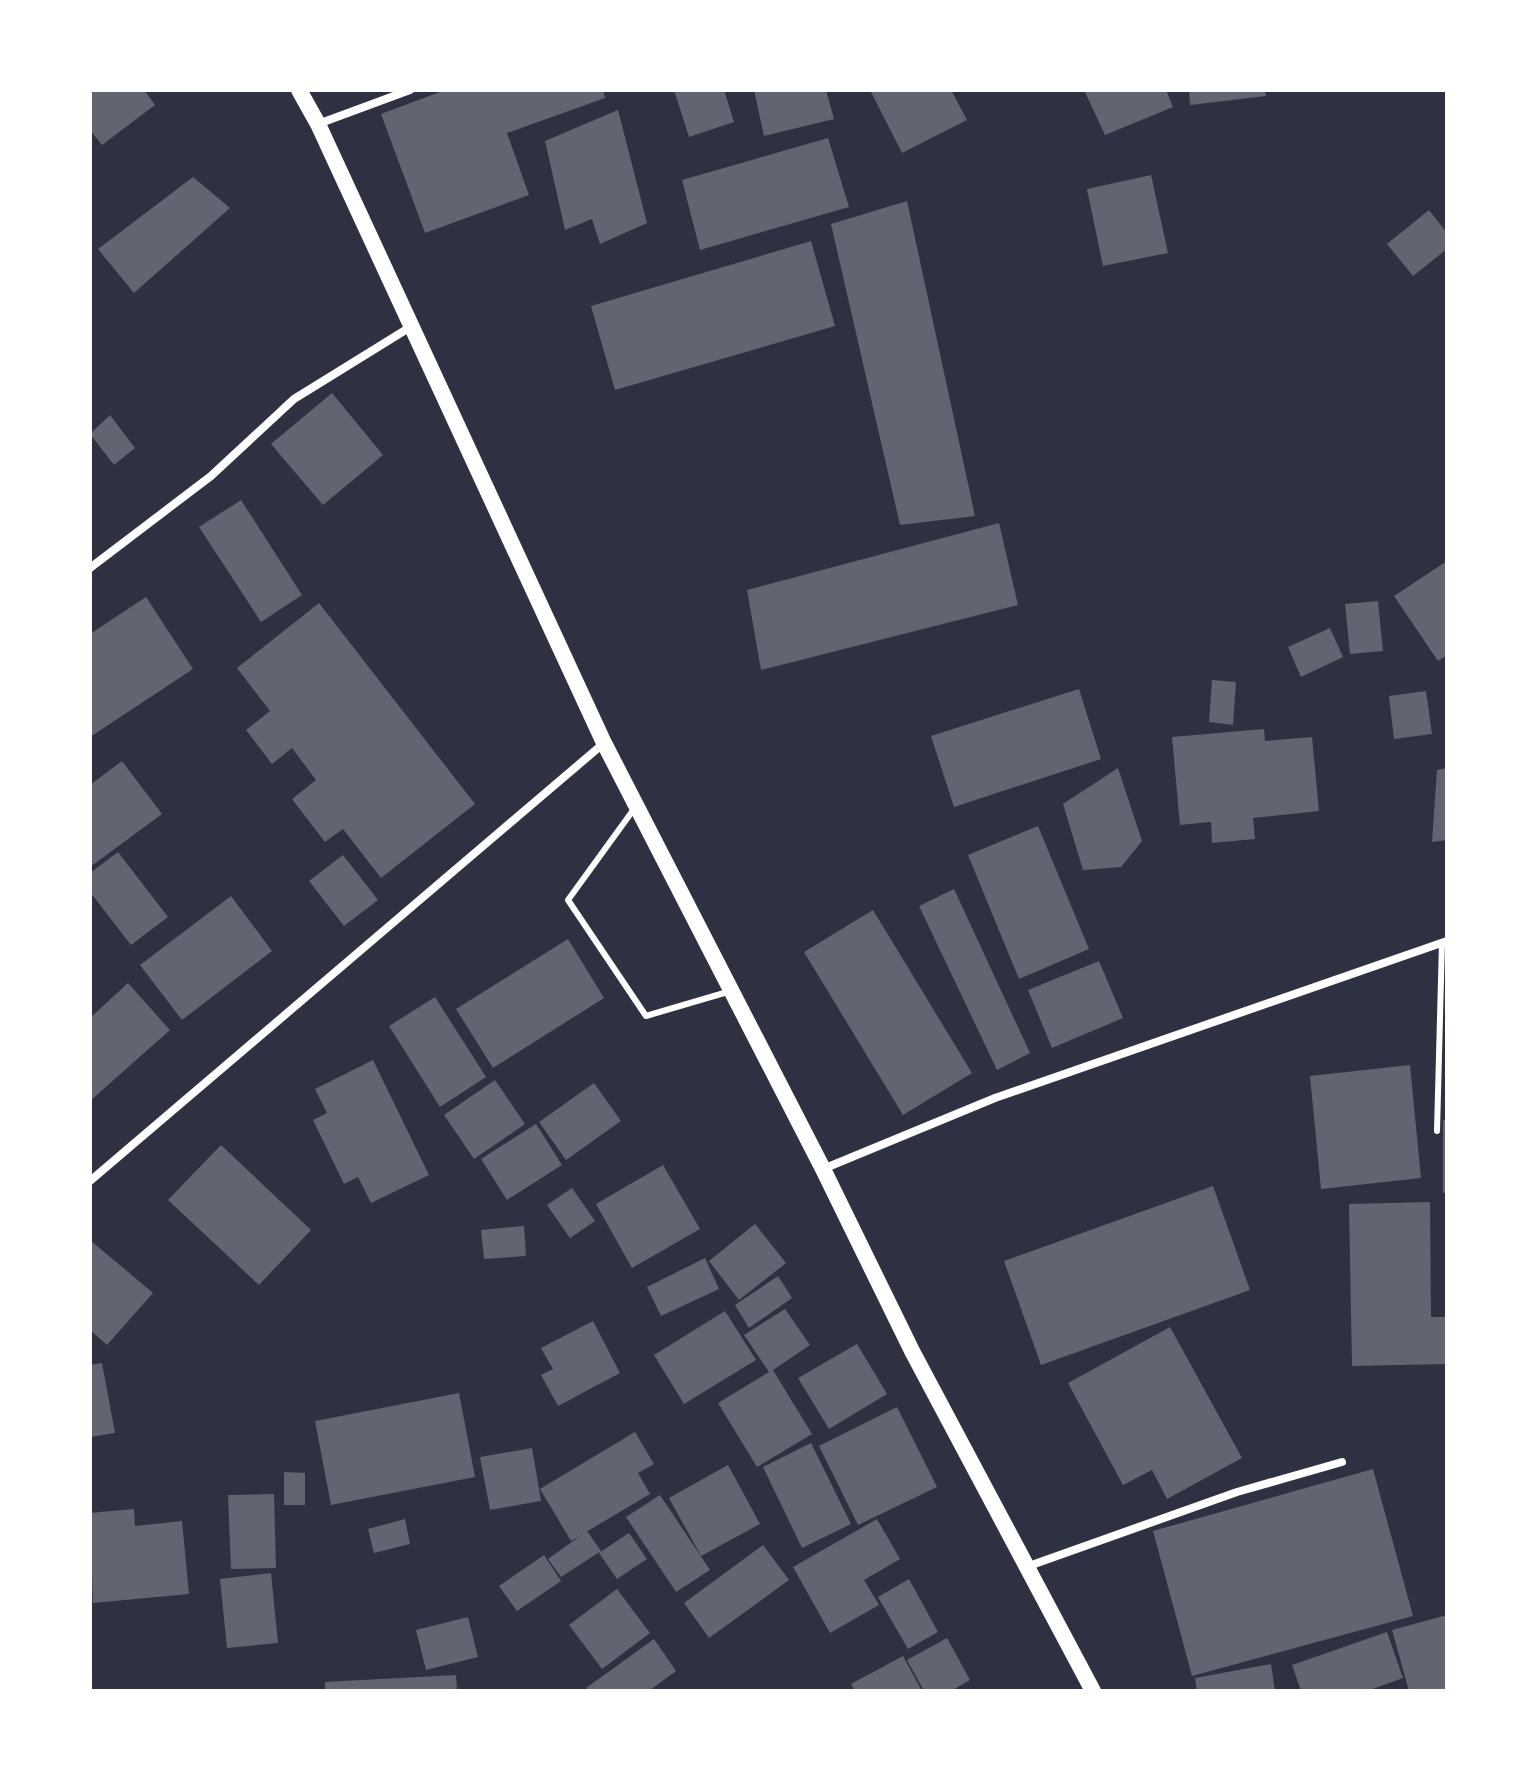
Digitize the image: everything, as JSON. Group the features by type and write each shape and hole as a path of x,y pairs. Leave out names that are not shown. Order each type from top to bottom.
{"main road":[{"path":"299,90 318,124 604,743 823,1169 912,1351 1093,1691"}],"street":[{"path":"318,124 410,90"},
{"path":"90,568 211,476 294,399 412,326"},
{"path":"90,1181 604,743"},
{"path":"823,1169 995,1098 1445,942"},
{"path":"1025,1567 1237,1492 1342,1462"}],"lane":[{"path":"636,806 568,900 646,1016 732,991"},
{"path":"1437,1131 1445,942"}],"building":[{"path":"90,90 144,90 155,105 102,145 90,130"},
{"path":"445,90 603,90 605,98 507,133 529,195 425,233 381,114"},
{"path":"674,90 724,90 734,122 689,137"},
{"path":"754,90 826,90 834,119 764,136"},
{"path":"870,90 951,90 967,120 902,153"},
{"path":"1084,90 1166,90 1173,107 1105,135"},
{"path":"1189,90 1265,90 1266,96 1190,105"},
{"path":"618,110 647,223 600,244 592,219 565,230 545,141"},
{"path":"828,138 849,207 700,250 682,180"},
{"path":"1151,175 1168,253 1103,266 1087,189"},
{"path":"193,177 230,208 134,293 98,249"},
{"path":"907,201 975,516 900,525 831,224"},
{"path":"1429,210 1447,233 1447,249 1413,276 1387,244"},
{"path":"811,241 835,326 615,390 591,306"},
{"path":"332,393 383,455 323,505 271,444"},
{"path":"110,415 135,448 114,465 90,434"},
{"path":"241,500 302,595 261,622 199,527"},
{"path":"999,523 1018,605 761,670 747,590"},
{"path":"1447,561 1447,655 1438,661 1394,596"},
{"path":"146,597 193,669 90,737 90,634"},
{"path":"1378,601 1383,651 1350,654 1345,604"},
{"path":"319,603 475,804 381,878 343,829 325,842 292,799 316,780 292,748 272,764 246,730 270,711 237,668"},
{"path":"1330,628 1343,657 1301,677 1288,647"},
{"path":"1212,680 1236,682 1233,725 1209,722"},
{"path":"1079,689 1101,759 954,807 931,736"},
{"path":"1426,691 1432,734 1394,739 1389,696"},
{"path":"1264,729 1265,741 1312,737 1319,811 1253,818 1255,839 1212,843 1211,822 1180,825 1172,737"},
{"path":"122,761 162,814 90,867 90,785"},
{"path":"1118,768 1142,841 1121,867 1083,870 1063,804"},
{"path":"1447,768 1447,840 1432,842 1437,770"},
{"path":"1038,826 1089,949 1019,979 968,855"},
{"path":"118,852 168,917 131,945 90,892 90,873"},
{"path":"343,855 378,900 344,926 309,881"},
{"path":"954,889 1030,1053 997,1070 919,906"},
{"path":"231,896 272,951 182,1020 140,965"},
{"path":"873,910 972,1073 903,1115 804,952"},
{"path":"568,939 604,998 493,1068 456,1009"},
{"path":"1099,961 1123,1018 1052,1048 1028,990"},
{"path":"128,983 170,1030 90,1101 90,1018"},
{"path":"435,997 486,1077 440,1107 389,1026"},
{"path":"373,1060 429,1175 371,1203 358,1177 344,1184 313,1120 327,1113 315,1089"},
{"path":"1410,1065 1421,1178 1321,1189 1310,1076"},
{"path":"495,1080 525,1124 474,1159 444,1115"},
{"path":"594,1083 621,1121 566,1160 539,1122"},
{"path":"1443,1120 1447,1120 1447,1193 1443,1193"},
{"path":"536,1124 562,1165 507,1200 481,1159"},
{"path":"221,1145 311,1230 259,1285 168,1200"},
{"path":"663,1165 700,1229 632,1268 596,1204"},
{"path":"1213,1186 1250,1290 1041,1365 1004,1261"},
{"path":"572,1188 595,1221 570,1238 547,1205"},
{"path":"1430,1202 1431,1317 1447,1317 1447,1364 1352,1366 1349,1204"},
{"path":"755,1224 786,1263 739,1300 709,1261"},
{"path":"524,1226 526,1256 484,1259 481,1230"},
{"path":"90,1240 153,1293 107,1345 90,1330"},
{"path":"705,1258 719,1289 661,1316 647,1287"},
{"path":"778,1276 792,1298 749,1328 735,1305"},
{"path":"785,1309 810,1345 773,1370 812,1434 757,1467 718,1403 769,1372 744,1335"},
{"path":"725,1311 756,1360 684,1404 654,1355"},
{"path":"593,1321 620,1373 558,1406 541,1375 553,1369 541,1348"},
{"path":"1170,1327 1242,1458 1167,1499 1152,1470 1123,1485 1068,1383"},
{"path":"857,1344 887,1394 829,1429 798,1378"},
{"path":"102,1363 115,1433 90,1437 90,1365"},
{"path":"459,1393 475,1477 331,1505 315,1421"},
{"path":"897,1407 937,1487 858,1525 819,1446"},
{"path":"635,1432 654,1464 638,1473 650,1494 571,1541 540,1489"},
{"path":"811,1443 851,1524 802,1548 763,1467"},
{"path":"532,1448 541,1501 490,1510 480,1457"},
{"path":"728,1465 760,1524 701,1556 669,1498"},
{"path":"1373,1469 1413,1616 1192,1676 1153,1531"},
{"path":"284,1472 305,1473 305,1505 284,1505"},
{"path":"274,1494 276,1568 231,1569 228,1495"},
{"path":"660,1495 710,1570 676,1592 626,1517"},
{"path":"134,1509 135,1526 182,1521 189,1594 93,1603 90,1513"},
{"path":"405,1519 410,1544 374,1553 368,1529"},
{"path":"877,1519 900,1559 864,1580 879,1605 830,1633 793,1567"},
{"path":"587,1531 601,1551 561,1577 548,1559"},
{"path":"629,1533 647,1559 617,1579 599,1553"},
{"path":"763,1545 789,1580 709,1638 684,1603"},
{"path":"544,1555 561,1581 517,1611 499,1586"},
{"path":"271,1573 278,1643 227,1648 220,1579"},
{"path":"909,1579 938,1632 908,1649 878,1597"},
{"path":"617,1589 650,1633 602,1669 569,1625"},
{"path":"1447,1615 1447,1691 1409,1691 1392,1630"},
{"path":"468,1617 478,1657 426,1670 416,1630"},
{"path":"1387,1632 1403,1678 1367,1691 1301,1691 1292,1665"},
{"path":"947,1638 970,1680 951,1691 924,1691 907,1660"},
{"path":"654,1639 676,1671 649,1691 588,1691 586,1688"},
{"path":"903,1656 922,1691 855,1691 851,1684"},
{"path":"1271,1664 1275,1691 1197,1691 1195,1678"},
{"path":"456,1675 457,1691 325,1691 325,1682"}]}
